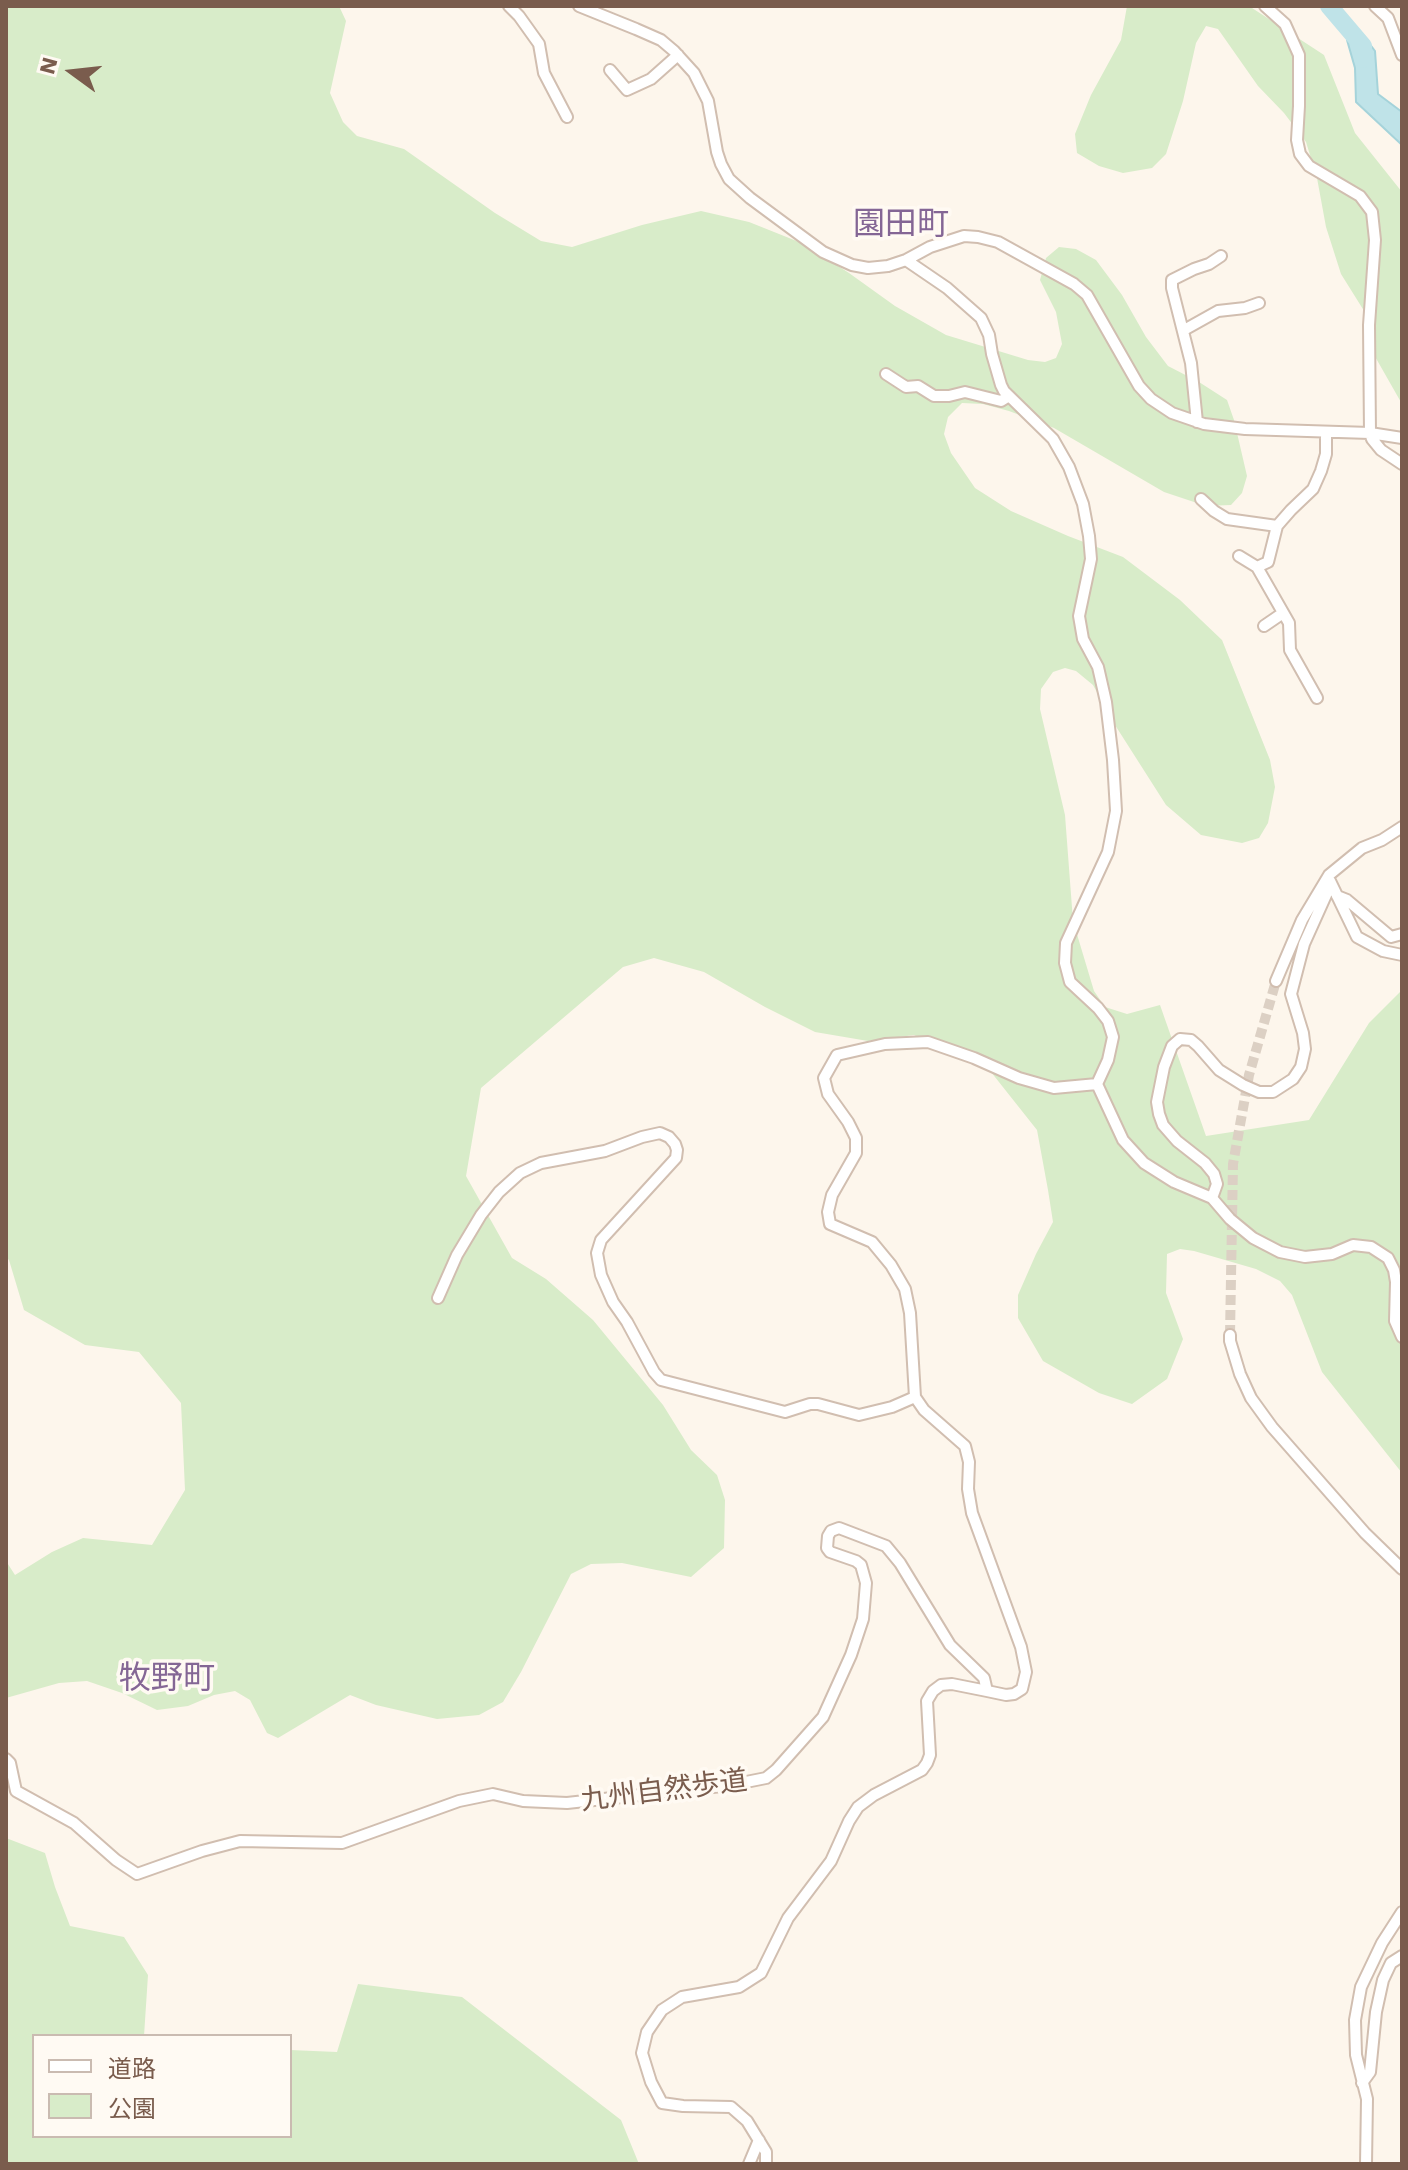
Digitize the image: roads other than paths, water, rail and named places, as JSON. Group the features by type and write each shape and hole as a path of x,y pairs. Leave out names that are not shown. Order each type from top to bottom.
{"street":[{"path":"509,6 539,44 544,73 567,117"},
{"path":"579,6 661,40 678,55 694,73 708,101 721,164 729,179 823,252 868,268 888,266 964,236 987,238 1074,284 1087,295 1139,386 1151,399 1172,413 1197,422 1245,429 1370,433 1402,438"},
{"path":"1265,6 1285,24 1299,55 1297,140 1300,154 1309,166 1360,196 1372,212 1375,240 1369,325 1370,433 1381,450 1402,464"},
{"path":"1375,6 1388,18 1402,55"},
{"path":"610,70 627,90 651,79 678,55"},
{"path":"1197,422 1191,363 1172,280 1221,256"},
{"path":"906,260 947,288 981,318 989,335 998,378 1004,391 1053,439 1069,467 1083,504 1091,559 1079,616 1083,639 1098,667 1106,702 1116,811 1108,852 1066,943 1065,963 1070,982 1098,1008 1108,1021 1113,1037 1108,1060 1097,1084 1123,1140 1144,1163 1174,1182 1212,1198 1230,1219 1253,1238 1280,1252 1305,1257 1332,1254 1353,1245 1371,1247 1388,1258 1396,1282 1395,1321 1402,1337"},
{"path":"1184,330 1218,311 1259,303"},
{"path":"886,374 906,387 918,386 934,396 965,392 1001,401 1009,396"},
{"path":"1257,567 1268,562 1277,526 1313,489 1326,454 1326,432"},
{"path":"1201,499 1227,519 1277,526"},
{"path":"1239,556 1257,567 1289,623 1290,650 1317,698"},
{"path":"1264,626 1283,613"},
{"path":"1276,981 1302,920 1330,880 1362,848 1402,827"},
{"path":"1212,1198 1217,1184 1214,1174 1163,1125 1157,1102 1164,1067 1172,1046 1180,1039 1191,1040 1219,1070 1259,1092 1273,1092 1293,1079 1301,1067 1305,1049 1291,994 1304,944 1330,880"},
{"path":"1330,880 1357,937 1383,951 1402,955"},
{"path":"1337,896 1347,900 1391,937 1402,934"},
{"path":"766,2164 766,2152 759,2140 747,2121 731,2107 662,2103 651,2082 642,2053 647,2032 662,2010 682,1997 739,1987 761,1973 788,1918 831,1861 858,1807 922,1770 927,1763 930,1755 927,1701 933,1691 941,1685 952,1684 1014,1694 1022,1689 1026,1672 1021,1647 972,1513 965,1446 924,1410 915,1397 912,1328 905,1289 872,1242 830,1224 828,1212 832,1195 856,1153 856,1138 828,1094 824,1078 837,1055 885,1044 928,1042 1019,1078 1054,1088 1097,1084"},
{"path":"438,1298 457,1255 481,1215 499,1192 520,1173 541,1163 605,1151 660,1133 675,1144 676,1158 601,1240 597,1253 601,1275 613,1302 661,1380 785,1412 818,1404 859,1415 892,1407 915,1397"},
{"path":"1230,1335 1240,1374 1251,1398 1272,1427 1365,1533 1402,1569"},
{"name":"九州自然歩道","path":"6,1759 10,1763 16,1791 74,1823 137,1874 240,1841 342,1843 459,1801 493,1794 523,1801 567,1803 731,1785 766,1778 823,1717 851,1655 863,1619 866,1583 861,1565 827,1548 831,1531 839,1528 886,1546 895,1555 950,1645 984,1678 987,1691"},
{"path":"1366,2164 1367,2099 1356,2055 1355,2020 1361,1987 1382,1943 1402,1912"},
{"path":"1362,2083 1370,2072 1376,2012 1383,1980 1391,1963 1402,1956"},
{"path":"749,2164 759,2140"}],"water":[{"path":"1363,35 1375,51 1378,94 1402,112 1402,145 1356,102 1355,68 1347,40"}],"waterway":[{"path":"1329,6 1363,46 1363,59"}],"tunnel":[{"path":"1230,1335 1233,1164 1249,1075 1276,981"}],"district":[{"name":"園田町","path":"901,225"},
{"name":"牧野町","path":"167,1679"}]}
